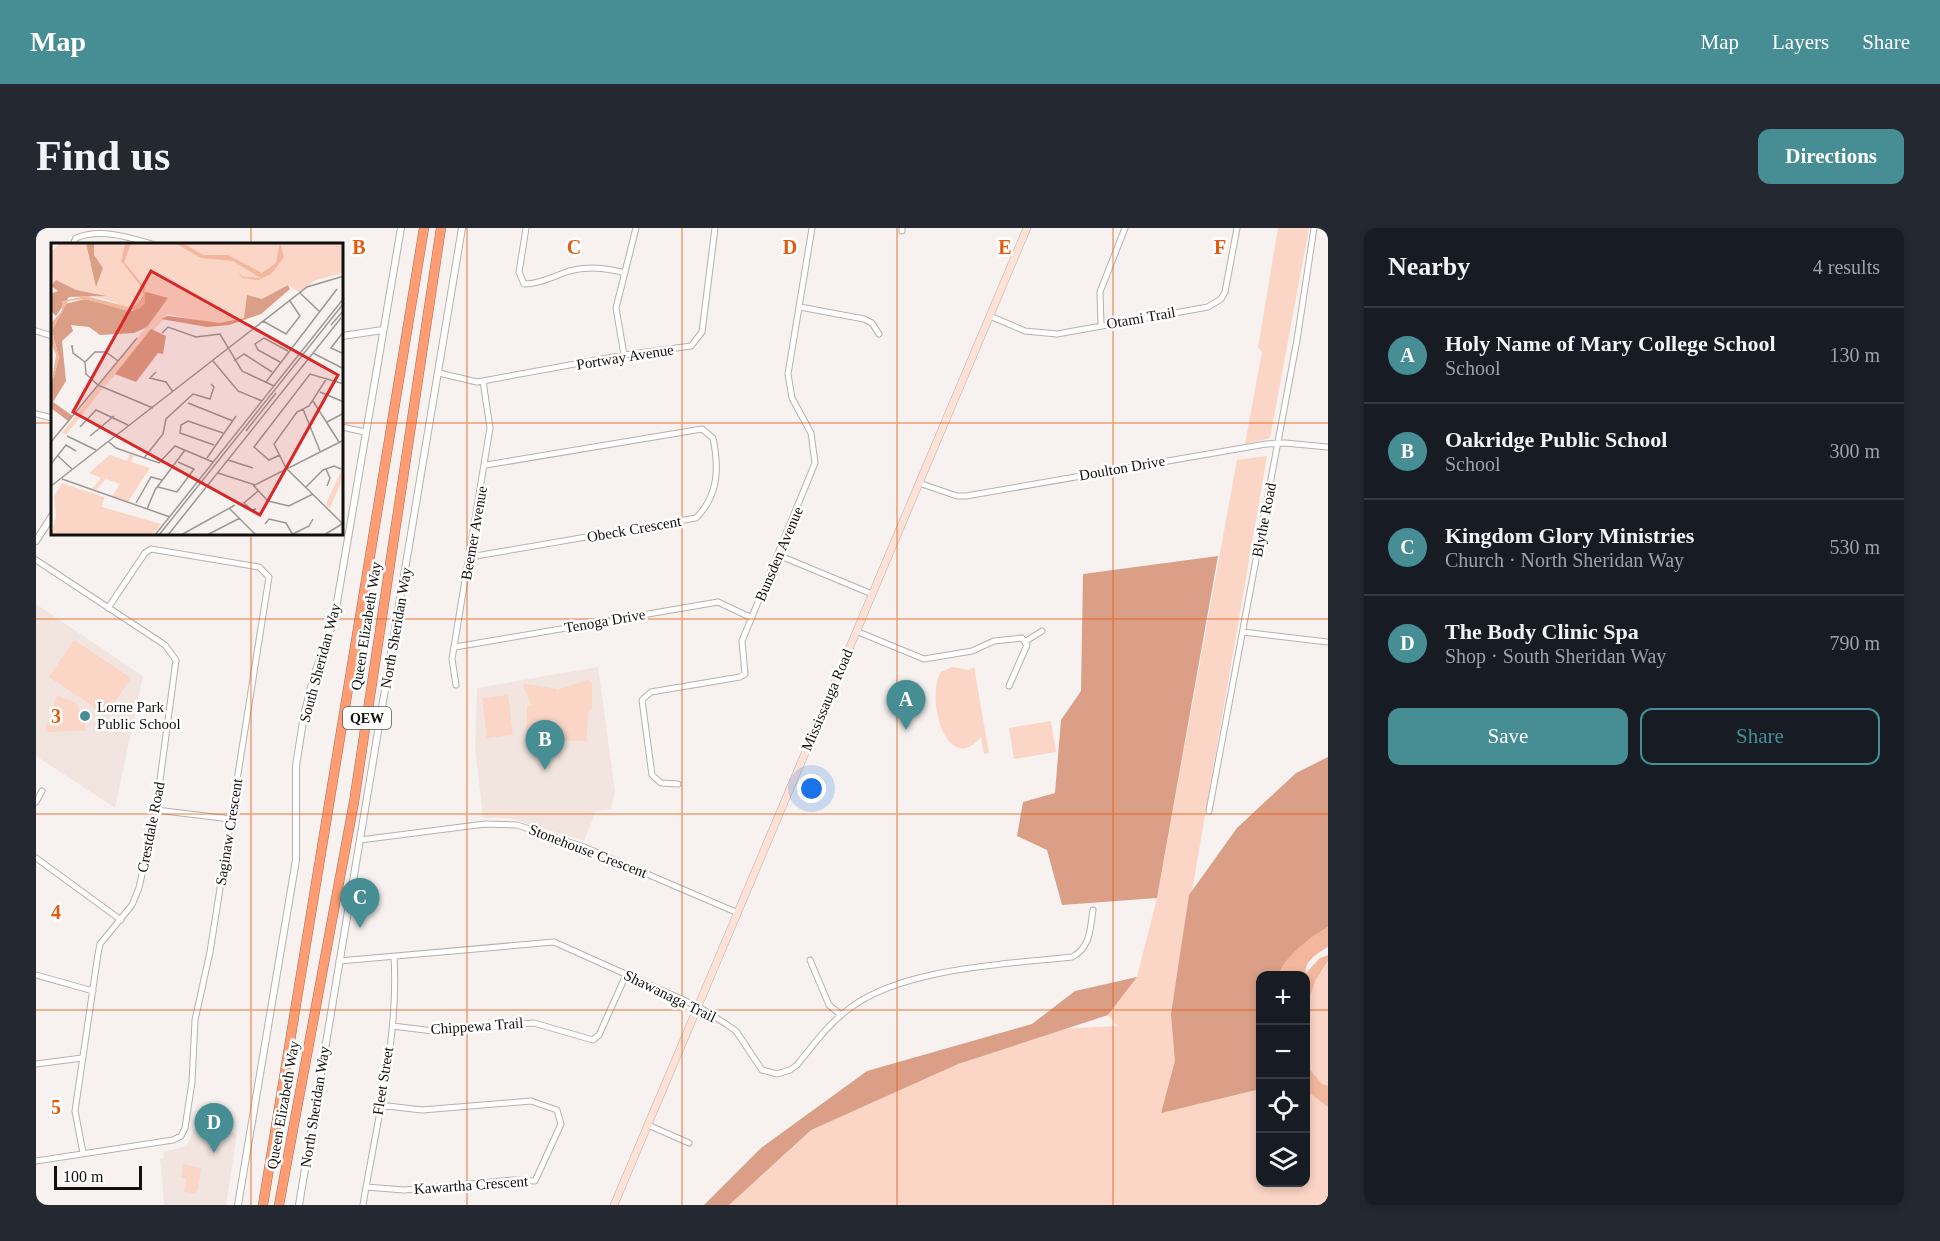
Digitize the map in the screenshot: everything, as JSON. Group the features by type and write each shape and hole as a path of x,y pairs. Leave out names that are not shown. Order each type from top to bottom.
{"highway":[{"name":"Queen Elizabeth Way","path":"262,1205 424,228"},
{"name":"Queen Elizabeth Way","path":"279,1205 354,802 441,228"}],"main road":[{"name":"Mississauga Road","path":"614,1205 1027,228"}],"street":[{"name":"South Sheridan Way","path":"238,1205 296,861 296,766 304,715 314,676 334,620 401,228"},
{"name":"North Sheridan Way","path":"299,1205 462,228"},
{"path":"526,228 519,272 524,284 541,282 583,268 607,268 625,273"},
{"path":"624,355 616,308 636,228"},
{"name":"Portway Avenue","path":"439,373 483,381 624,355 691,346 702,332 715,228"},
{"name":"Bunsden Avenue","path":"678,784 661,783 652,775 642,700 651,692 740,677 745,674 742,641 815,464 811,433 792,398 788,374 812,228"},
{"path":"1101,325 1100,292 1125,228"},
{"name":"Otami Trail","path":"990,316 1012,327 1057,334 1208,307 1225,292 1237,228"},
{"name":"Blythe Road","path":"1209,811 1278,442 1314,228"},
{"path":"74,243 76,238 93,232 119,234 149,243"},
{"path":"800,307 864,319 872,323 879,334"},
{"path":"344,336 383,330"},
{"path":"36,331 51,336"},
{"name":"Beemer Avenue","path":"456,685 452,659 486,465 490,428 483,381"},
{"path":"36,414 51,418"},
{"path":"344,427 365,432"},
{"name":"Obeck Crescent","path":"470,557 696,518 704,510 719,473 713,438 702,429 486,465"},
{"name":"Doulton Drive","path":"919,483 966,496 1278,442 1328,447"},
{"path":"36,541 51,518"},
{"name":"Saginaw Crescent","path":"36,1161 173,1140 181,1136 185,1128 192,1082 195,1020 231,819 269,577 259,567 151,549 108,608"},
{"path":"778,555 872,594"},
{"name":"Crestdale Road","path":"36,560 165,645 177,660 156,810 139,888 132,905 100,944 75,1110 83,1153"},
{"name":"Tenoga Drive","path":"455,647 718,602 752,618"},
{"path":"856,631 924,659 972,651 994,641 1022,638 1026,641"},
{"path":"1026,641 1042,631"},
{"path":"1243,632 1328,642"},
{"path":"1009,686 1026,651 1026,641"},
{"path":"36,802 42,791"},
{"path":"156,810 231,819"},
{"name":"Stonehouse Crescent","path":"360,840 485,824 517,825 584,847 738,913"},
{"path":"36,858 121,920"},
{"name":"Shawanaga Trail","path":"339,961 554,942 699,1007 736,1030 762,1070 777,1074 796,1065 840,1015 852,1006 879,993 936,975 1072,957 1082,952 1087,945 1093,910"},
{"name":"Fleet Street","path":"363,1205 393,1026 396,989 394,957"},
{"path":"810,960 829,1005 840,1015"},
{"path":"36,975 93,991"},
{"name":"Chippewa Trail","path":"393,1026 434,1031 534,1023 593,1040 599,1035 626,975"},
{"path":"36,1064 82,1058"},
{"name":"Kawartha Crescent","path":"366,1187 404,1190 513,1180 535,1181 561,1124 557,1110 531,1101 423,1110 379,1105"},
{"path":"648,1125 689,1143"}],"shaded area":[{"path":"1278,228 1309,228 1270,438 1245,444 1262,352 1258,348"},
{"path":"1267,456 1172,1007 1256,985 1256,1187 1310,1187 1310,979 1323,970 1328,961 1328,1205 726,1205 812,1117 1040,1030 1118,1026 1108,1015 1137,977 1157,898 1237,460"},
{"path":"1218,556 1157,898 1062,905 1047,850 1017,836 1023,802 1055,793 1061,720 1081,691 1083,574"},
{"name":"Lorne Park Public School","path":"36,604 143,676 115,808 36,756"},
{"path":"74,640 131,678 106,715 49,677"},
{"path":"598,667 615,791 611,809 596,811 584,841 510,818 483,818 475,748 477,688"},
{"path":"952,667 969,670 974,667 989,753 984,754 981,737 969,747 958,748 949,741 942,729 937,714 937,684 941,672"},
{"path":"588,680 592,683 592,709 588,712 587,741 526,739 527,706 532,706 523,686 525,684 557,689 558,693 559,689"},
{"path":"57,695 76,703 85,720 85,731 47,732 45,729"},
{"path":"508,695 513,735 487,738 482,698"},
{"path":"1051,721 1056,752 1014,759 1009,728"},
{"path":"1328,757 1328,927 1299,948 1280,971 1256,971 1256,1090 1161,1113 1175,1061 1171,1014 1189,895 1237,828 1296,773"},
{"path":"1328,927 1328,947 1313,958 1307,965 1306,971 1281,971 1299,947"},
{"path":"1328,955 1328,961 1315,981 1310,997 1310,971 1308,971 1320,958"},
{"path":"1137,977 1108,1015 958,1064 811,1130 729,1205 704,1205 761,1148 867,1071 1032,1024 1075,991"},
{"path":"1310,1070 1322,1084 1328,1086 1328,1107 1310,1093"},
{"path":"195,1128 237,1134 226,1205 164,1205 160,1159 164,1158 163,1152 187,1146"},
{"path":"183,1164 201,1168 198,1190 194,1193 184,1192 186,1179 181,1177"}],"place":[{"name":"Lorne Park Public School","path":"85,716"},
{"name":"Holy Name of Mary College School","path":"906,730"},
{"name":"Oakridge Public School","path":"545,770"},
{"name":"Kingdom Glory Ministries","path":"360,928"},
{"name":"The Body Clinic Spa","path":"214,1153"}]}
